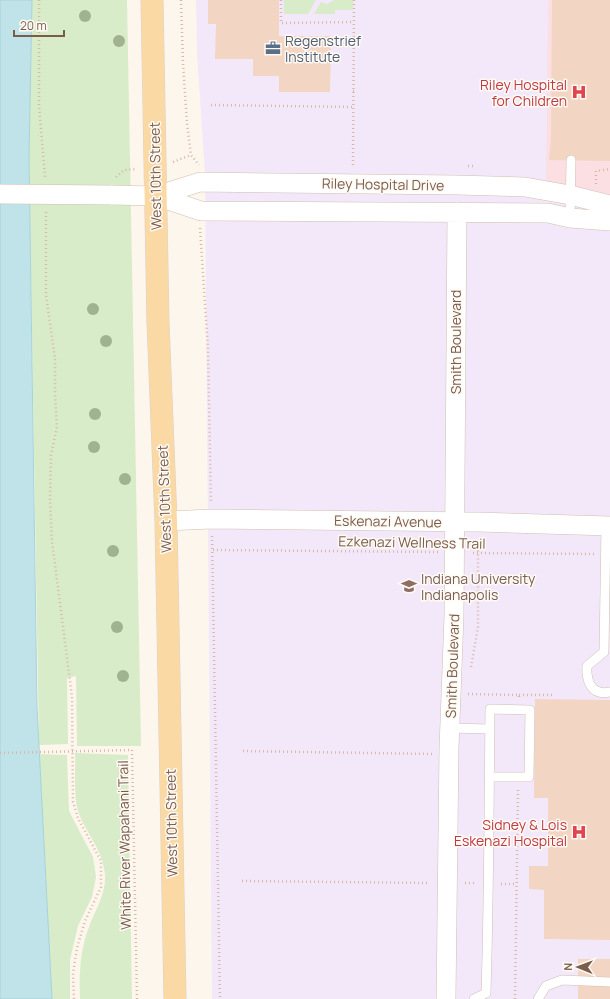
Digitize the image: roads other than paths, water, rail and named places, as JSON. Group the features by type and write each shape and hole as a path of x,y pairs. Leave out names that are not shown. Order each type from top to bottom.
{"main road":[{"name":"West 10th Street","path":"152,0 158,323 166,521 174,999"}],"street":[{"name":"Riley Hospital Drive","path":"156,196 200,182 525,187 570,195 610,205"},
{"name":"Riley Hospital Drive","path":"0,194 156,196 201,211 548,213 570,218 610,221"},
{"name":"Smith Boulevard","path":"446,999 449,754 454,552 456,212"},
{"name":"Eskenazi Avenue","path":"166,521 212,519 454,522 608,526"}],"lane":[{"path":"570,218 571,160"},
{"path":"608,526 606,554 607,655 587,666 586,676 587,682 595,690 600,693 610,692"},
{"path":"474,999 486,993 490,884 490,777 490,729 490,709 530,710 529,777 490,777"},
{"path":"450,728 490,729"},
{"path":"538,999 546,986 562,980 610,982"}],"water":[{"path":"0,0 32,0 29,157 37,707 52,999 0,999"}],"place":[{"name":"Regenstrief Institute","path":"273,48"},
{"name":"Riley Hospital for Children","path":"579,92"},
{"name":"Indiana University Indianapolis","path":"409,586"},
{"name":"Sidney & Lois Eskenazi Hospital","path":"579,832"}]}
